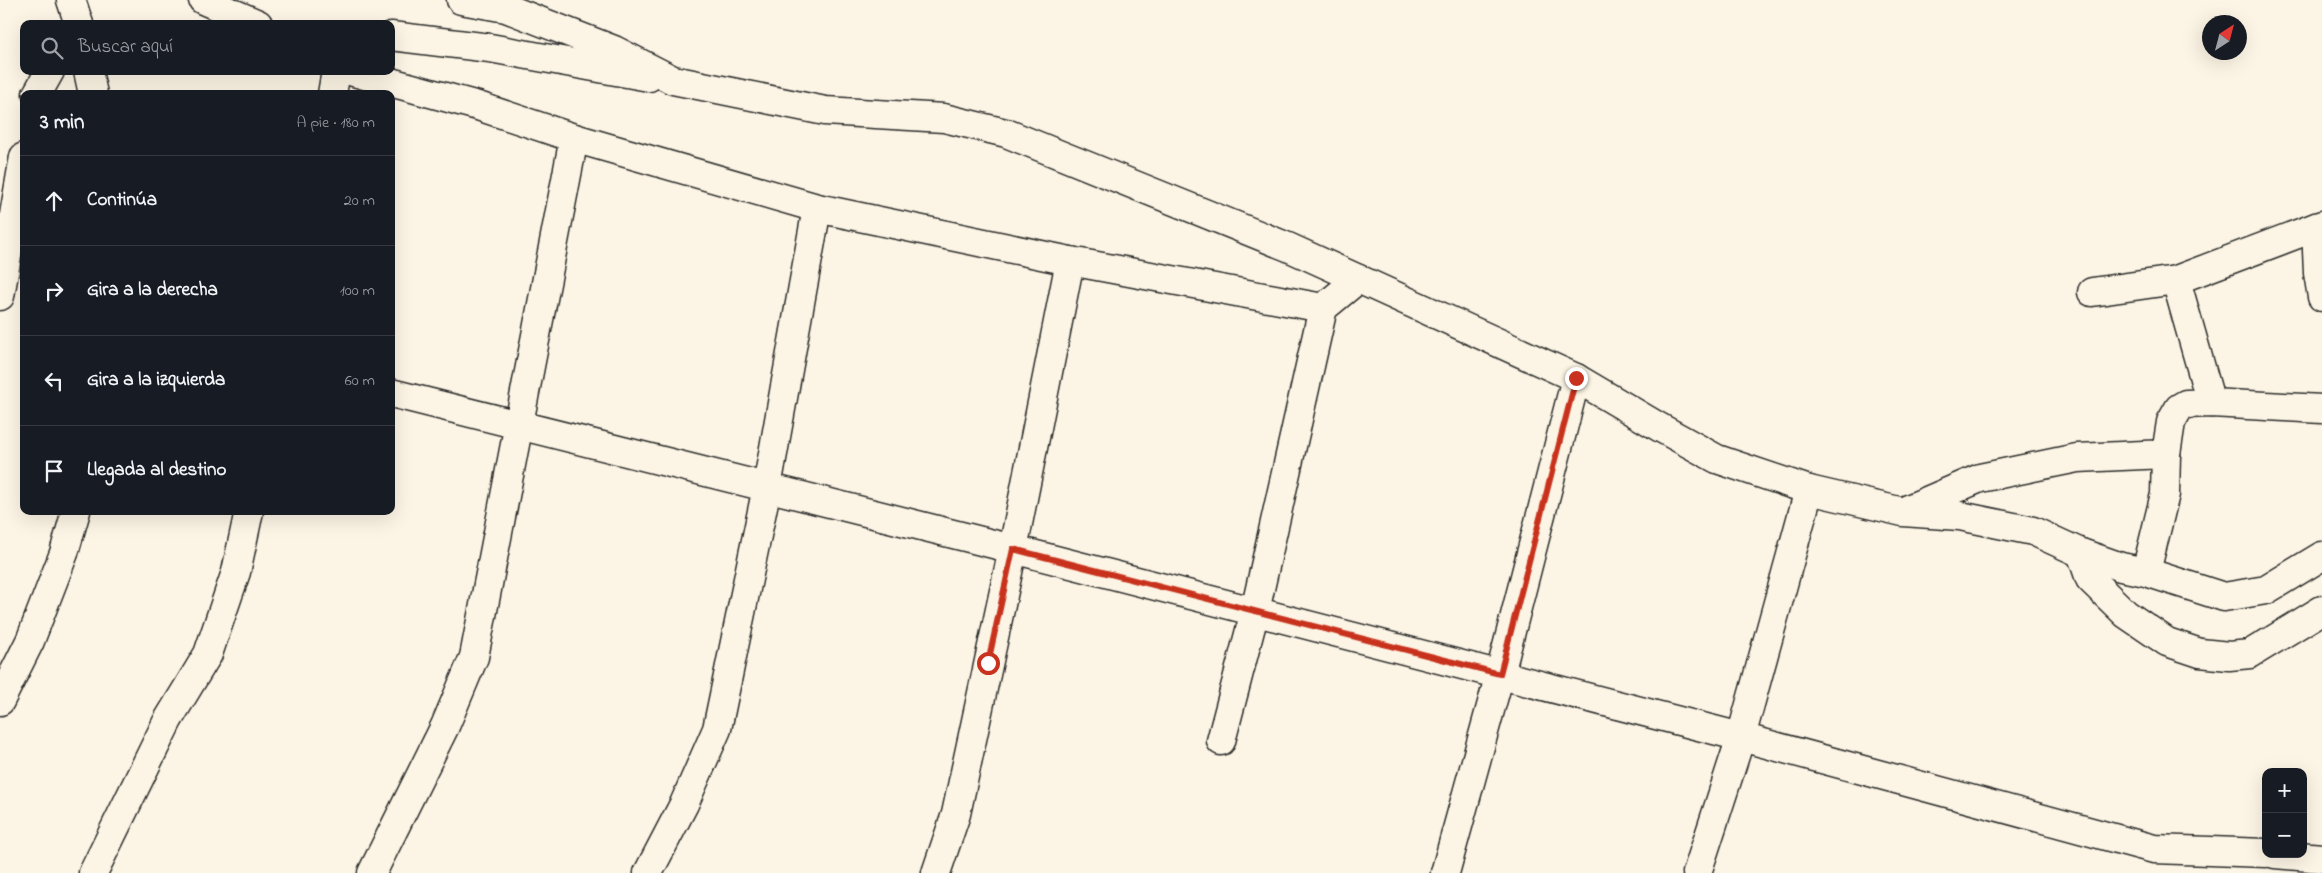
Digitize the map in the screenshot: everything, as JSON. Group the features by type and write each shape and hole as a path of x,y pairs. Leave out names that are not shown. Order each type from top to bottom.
{"street":[{"path":"204,0 249,20"},
{"path":"460,0 506,8 614,50 673,80"},
{"path":"395,36 490,48 673,80 826,111 944,118 1006,133 1279,243 1576,378 1659,428 1717,459 1809,490 1903,512 1960,516 2033,531 2081,553 2121,567 2146,572 2224,597 2266,590 2322,556"},
{"path":"39,90 48,75"},
{"path":"89,75 92,90"},
{"path":"333,90 335,75"},
{"path":"365,75 478,106 574,138 817,208 1070,261 1323,308"},
{"path":"372,873 444,726 474,657 574,138"},
{"path":"0,296 20,180"},
{"path":"648,873 684,804 717,730 767,487 817,208"},
{"path":"2092,292 2176,280 2319,226 2318,274 2322,297"},
{"path":"936,873 956,814 1013,549 1070,261"},
{"path":"1221,742 1255,611 1323,308 1358,279"},
{"path":"2176,280 2211,403"},
{"path":"1445,873 1500,674 1576,378"},
{"path":"395,394 1013,549 1741,737 2154,861 2262,854"},
{"path":"2146,572 2164,494 2166,454 2171,422 2179,408 2186,404 2211,403 2322,409"},
{"path":"1903,512 1980,478 2077,458 2166,454"},
{"path":"1697,873 1741,737 1809,490"},
{"path":"0,701 30,641 64,553 75,515"},
{"path":"93,873 168,720 208,654 236,572 248,515"},
{"path":"2081,553 2090,579 2126,614 2167,642 2200,653 2229,656 2250,654 2322,610"},
{"path":"2307,857 2322,858"}],"route":[{"path":"988,663 1013,549 1500,674 1576,378"}]}
